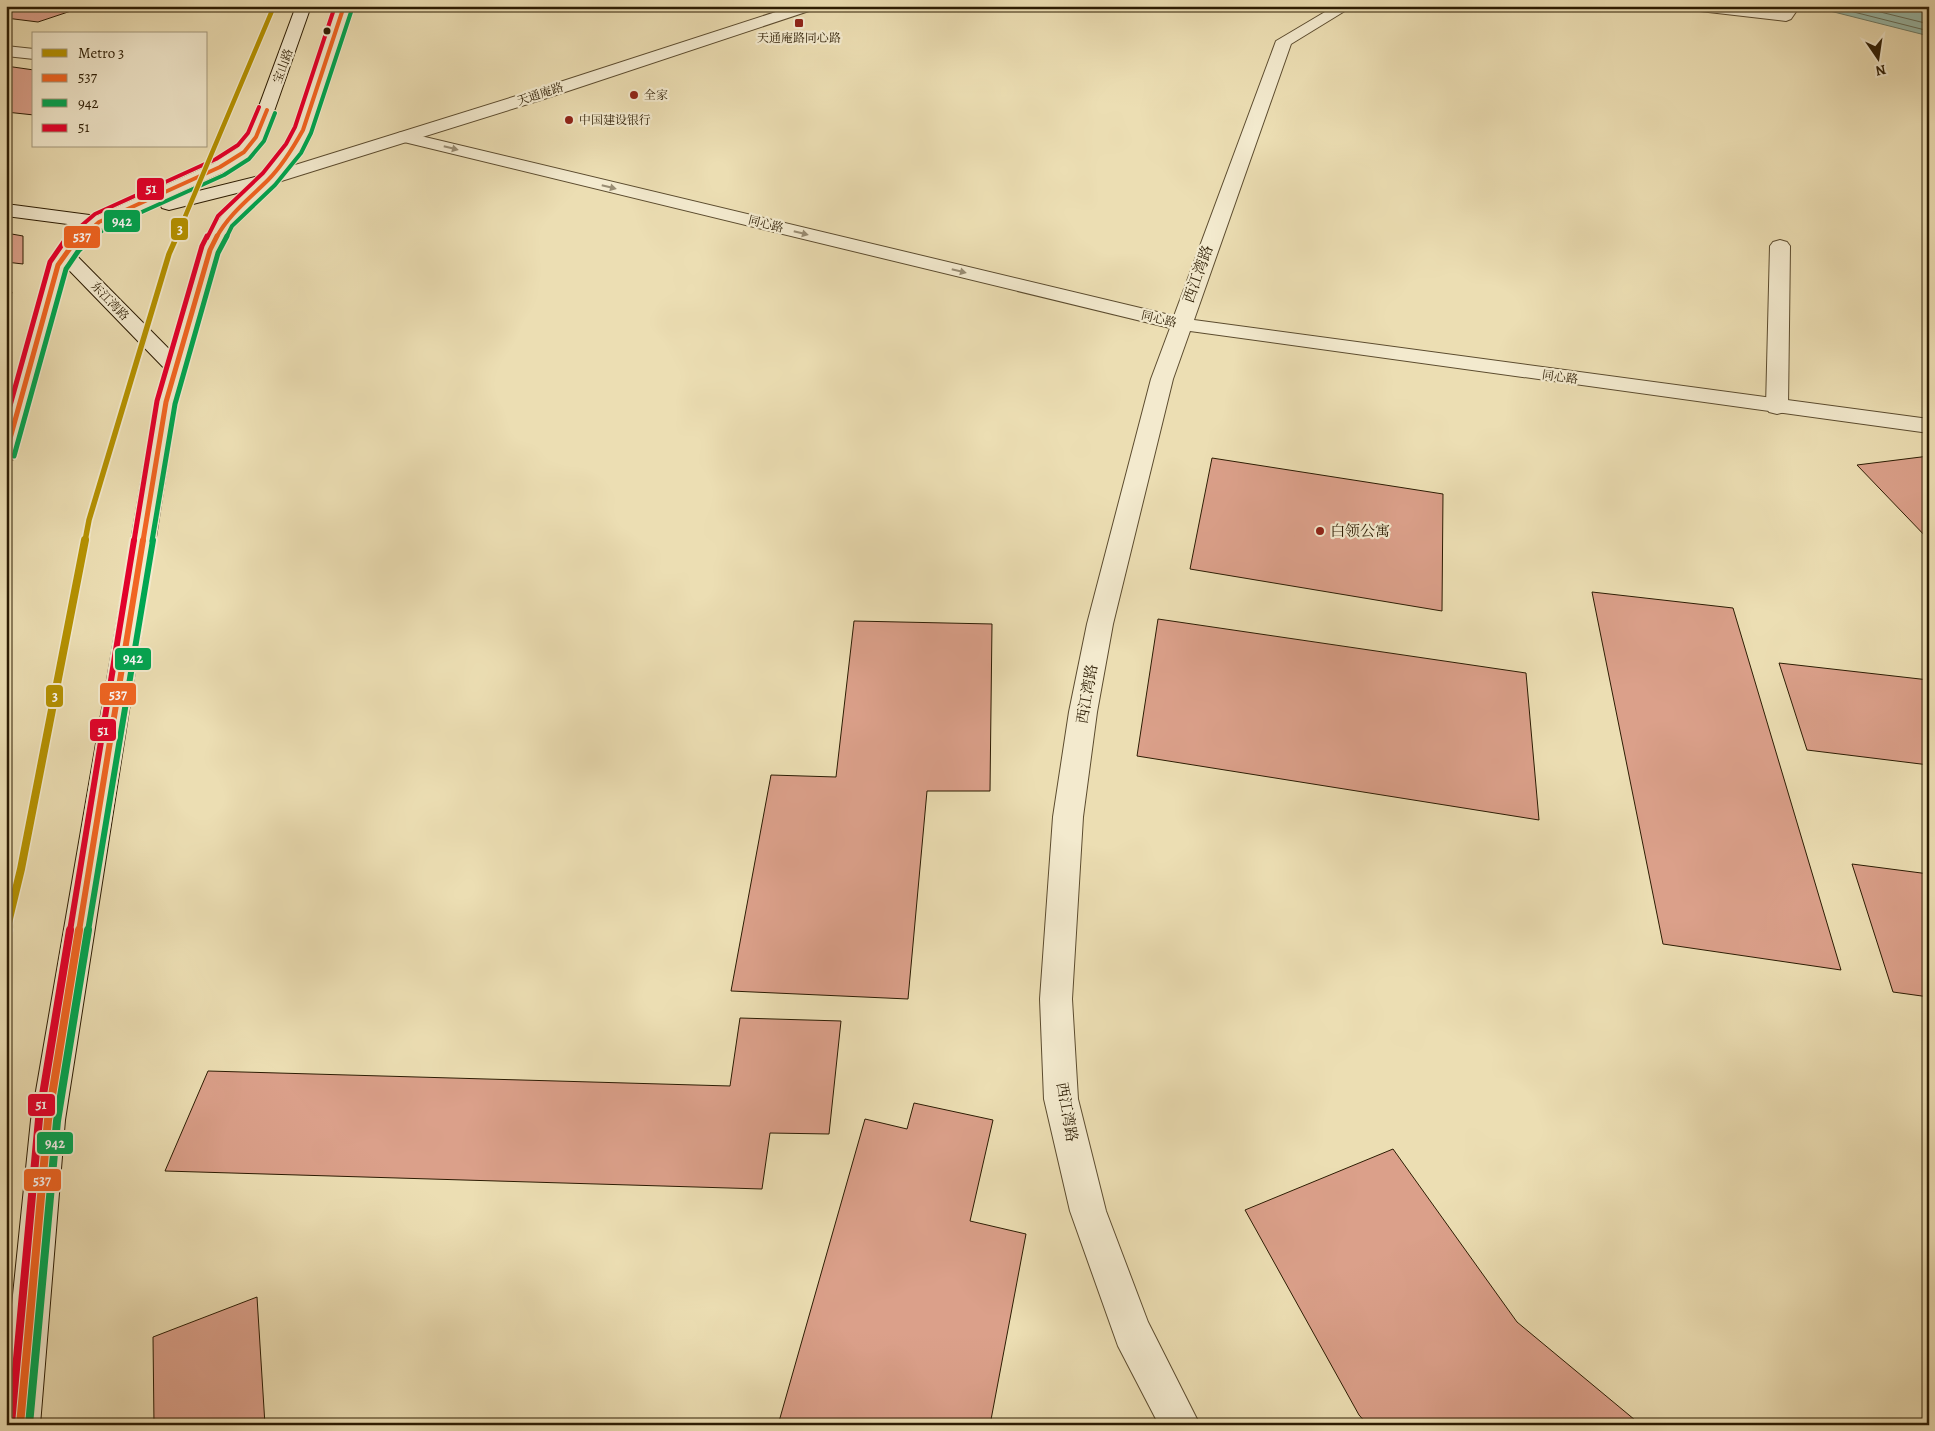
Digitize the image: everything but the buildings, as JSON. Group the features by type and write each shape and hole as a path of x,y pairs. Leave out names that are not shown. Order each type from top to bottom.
{"street":[{"name":"宝山路","path":"99,222 220,167 244,152 256,137 304,6"},
{"path":"20,1425 48,1120 138,563 166,402 210,250 225,221 283,164 303,130 344,6"},
{"name":"天通庵路","path":"269,179 810,6"},
{"name":"西江湾路","path":"1180,1425 1132,1332 1088,1211 1061,1099 1056,999 1068,817 1083,712 1102,614 1162,379 1180,324 1284,41 1346,6"},
{"path":"1691,6 1789,11"},
{"path":"6,51 32,54"},
{"name":"宝山路","path":"260,126 269,179"},
{"name":"同心路","path":"404,137 1180,324 1777,407 1929,426"},
{"path":"6,210 99,222 269,179"},
{"path":"6,454 58,265 73,244 99,222"},
{"path":"1777,407 1780,246"},
{"name":"东江湾路","path":"65,255 176,368"}],"water":[{"path":"1797,6 1929,6 1929,36 1826,10"}],"metro line":[{"name":"3","path":"6,933 21,869 89,520 169,254 274,6"}],"transit line":[{"name":"51","path":"11,1424 39,1119 157,401 202,246 218,216 263,173 286,144 295,127 335,6"},
{"name":"537","path":"20,1425 48,1120 166,402 210,250 225,221 269,179 293,149 303,130 344,6"},
{"name":"942","path":"29,1425 57,1121 175,404 218,253 232,226 275,185 301,153 311,133 352,9"},
{"name":"51","path":"6,420 50,262 66,238 95,214 216,159 238,145 248,133 259,107"},
{"name":"537","path":"6,453 58,265 73,244 99,222 220,167 244,152 256,137 267,110"},
{"name":"942","path":"14,456 66,269 79,250 104,229 224,175 249,159 264,141 275,113"}],"place":[{"name":"天通庵路同心路","path":"799,23"},
{"name":"全家","path":"634,95"},
{"name":"中国建设银行","path":"569,120"},
{"name":"白领公寓","path":"1320,531"}]}
